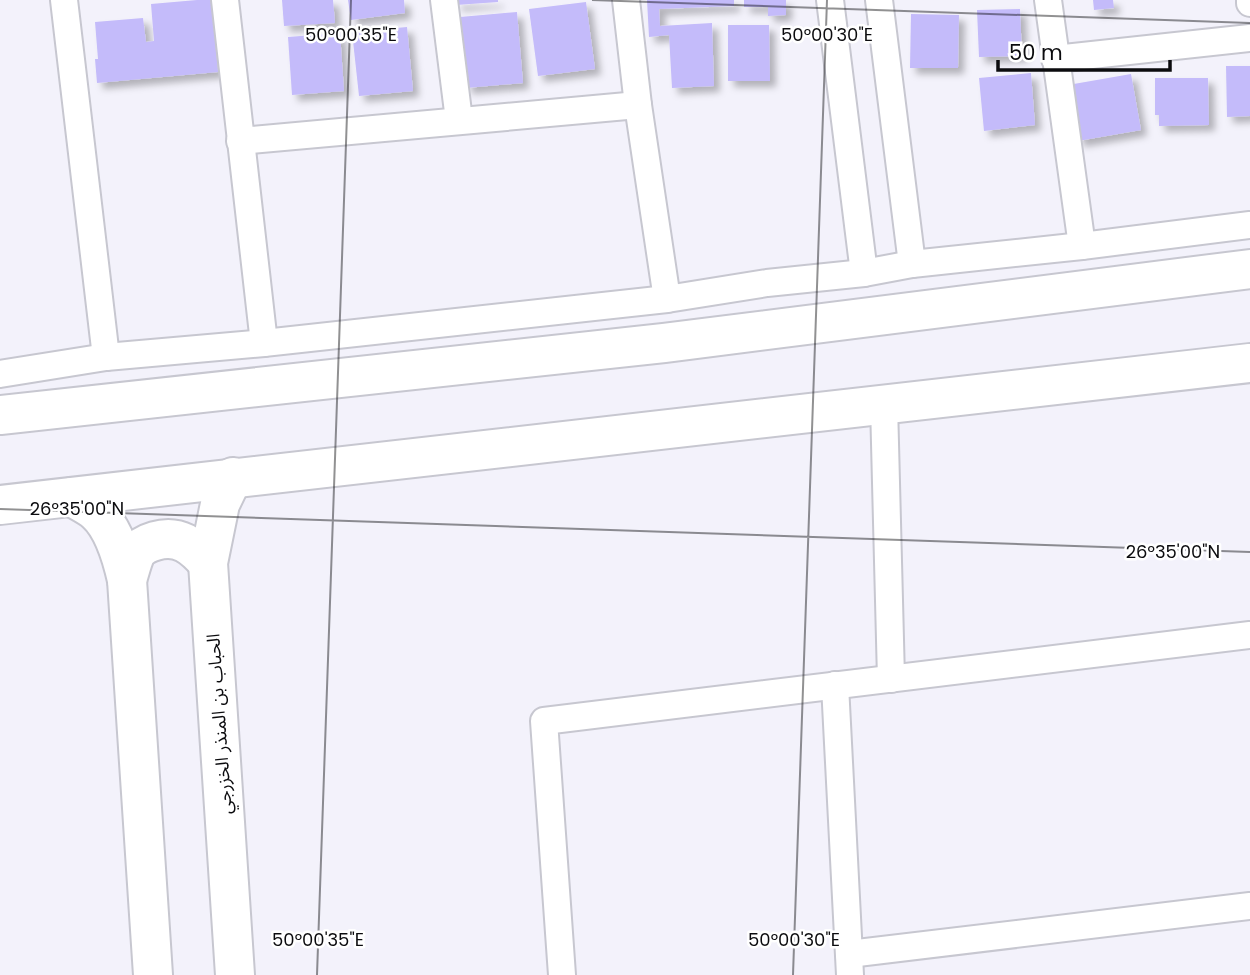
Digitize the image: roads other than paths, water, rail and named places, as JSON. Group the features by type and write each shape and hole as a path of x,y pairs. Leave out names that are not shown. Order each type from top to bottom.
{"main road":[{"path":"0,415 664,343 1250,269"},
{"path":"0,505 1250,363"},
{"name":"الحباب بن المنذر الخزرجي","path":"233,477 219,504 208,563 235,975"},
{"path":"72,497 97,513 111,533 123,560 127,580 153,975"},
{"path":"127,580 137,550 165,538 180,540 193,547 208,563"}],"street":[{"path":"64,0 106,358"},
{"path":"225,0 264,343"},
{"path":"444,0 459,120"},
{"path":"626,0 638,105 667,299"},
{"path":"831,0 864,273"},
{"path":"879,0 912,264"},
{"path":"1048,0 1082,246"},
{"path":"1055,59 1250,38"},
{"path":"240,141 638,105"},
{"path":"0,374 106,358 667,299 767,283 864,273 912,264 1250,225"},
{"path":"884,404 891,679"},
{"path":"562,975 544,721 1250,635"},
{"path":"835,685 850,964 1250,906"}]}
